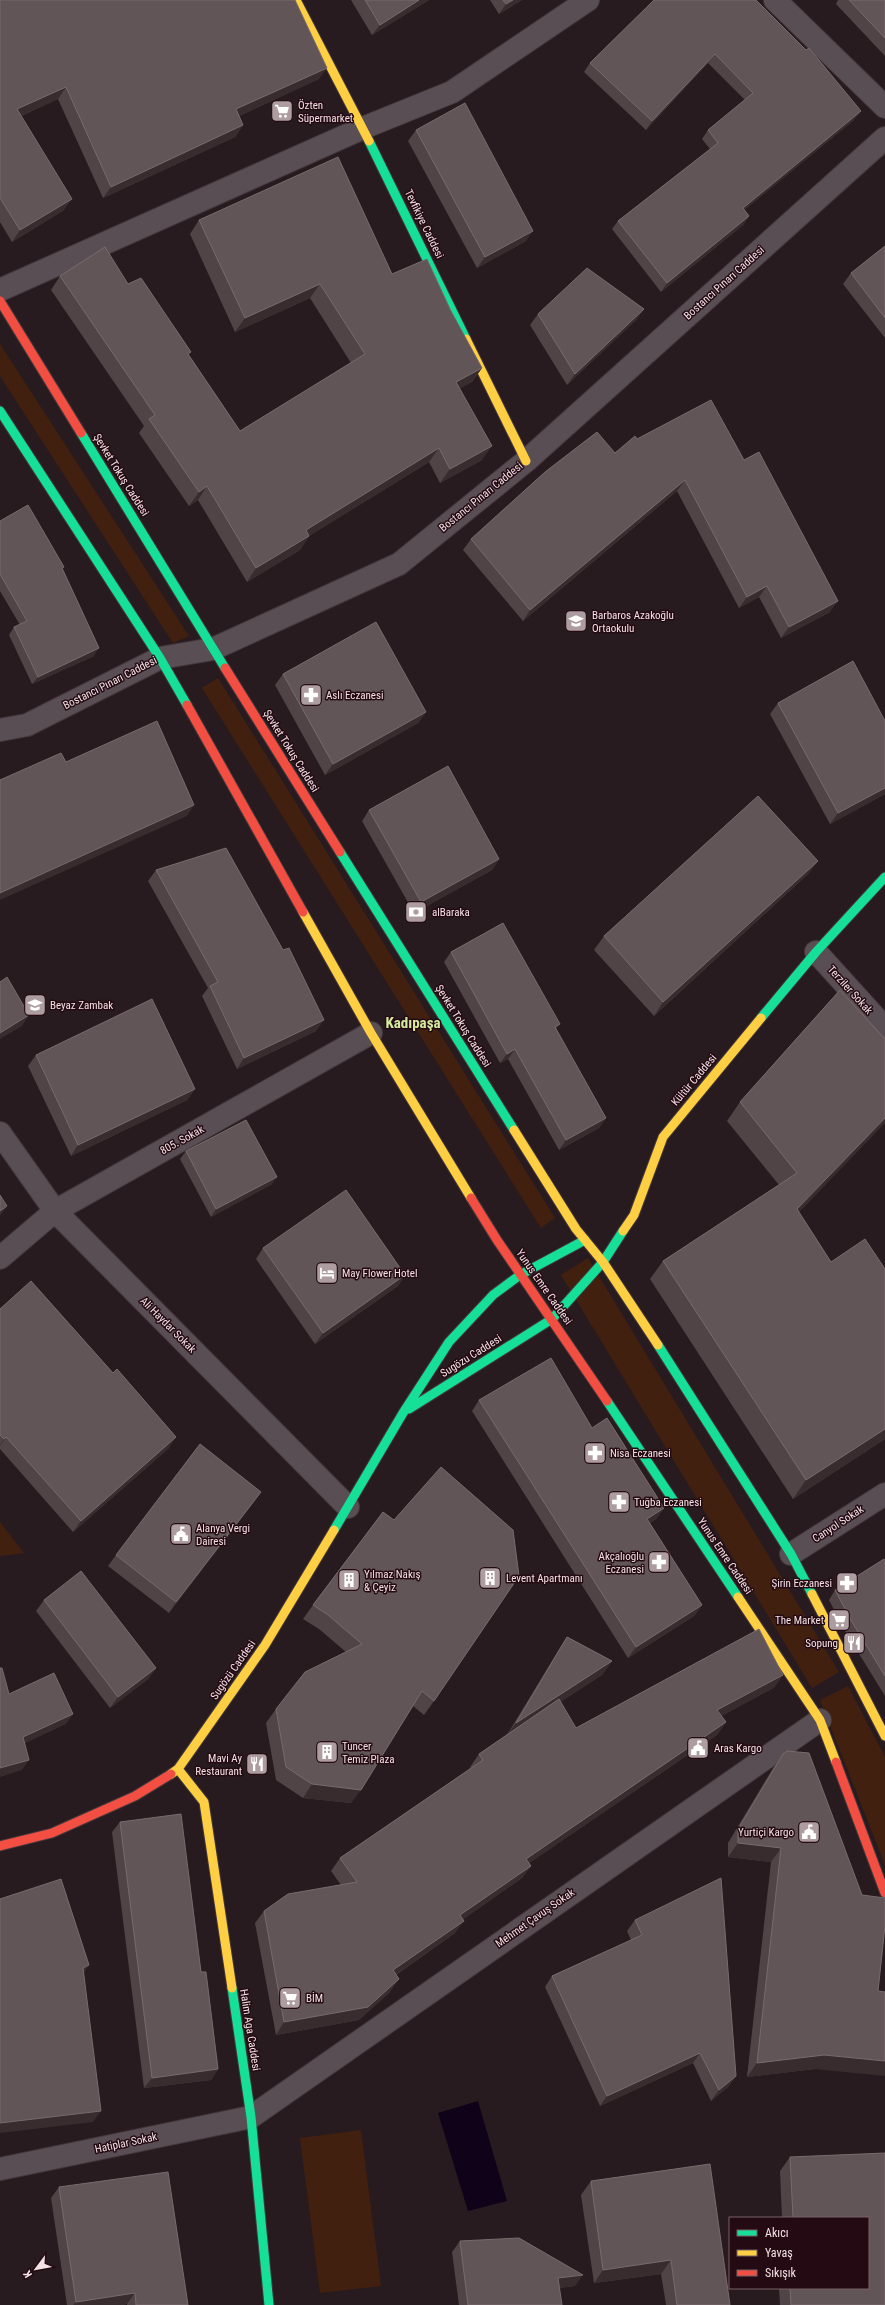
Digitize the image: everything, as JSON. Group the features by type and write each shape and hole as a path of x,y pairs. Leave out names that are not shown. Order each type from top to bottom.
{"main road":[{"name":"Tevfikiye Caddesi","path":"296,0 363,128 526,461"},
{"name":"Şevket Tokuş Caddesi","path":"0,301 214,649 565,1211 585,1240"},
{"path":"0,411 160,658 371,1033"},
{"name":"Kültür Caddesi","path":"552,1319 604,1262 634,1215 663,1137 816,952 885,877"},
{"name":"Yunus Emre Caddesi","path":"371,1033 520,1275 552,1319 820,1720 885,1894"},
{"path":"585,1240 604,1262 791,1554 885,1736"},
{"name":"Sugözü Caddesi","path":"0,1846 52,1833 80,1821 135,1796 178,1768 265,1646 403,1413 449,1342 492,1295 520,1275 585,1240"},
{"name":"Sugözu Caddesi","path":"403,1413 552,1319"},
{"name":"Halim Aga Caddesi","path":"178,1768 204,1802 251,2116 269,2305"}],"street":[{"path":"0,290 363,128 452,92 588,0"},
{"path":"775,0 885,107"},
{"name":"Bostancı Pınarı Caddesi","path":"0,730 27,725 160,658 214,649 399,564 526,461 885,138"},
{"name":"Terziler Sokak","path":"816,952 885,1028"},
{"name":"805. Sokak","path":"0,1258 55,1211 371,1033"},
{"name":"Ali Haydar Sokak","path":"0,1133 55,1211 348,1506"},
{"name":"Canyol Sokak","path":"791,1554 885,1494"},
{"name":"Mehmet Çavuş Sokak","path":"251,2116 820,1720"},
{"name":"Hatiplar Sokak","path":"0,2169 251,2116"}],"shaded area":[{"path":"0,344 189,636 173,643 0,376"},
{"path":"218,678 555,1218 541,1228 202,688"},
{"path":"588,1258 839,1672 812,1688 561,1275"},
{"path":"0,1522 24,1553 0,1556"},
{"path":"848,1686 885,1757 885,1865 820,1700"},
{"path":"478,2101 507,2201 468,2211 438,2113"},
{"path":"361,2130 381,2286 320,2293 300,2138"}],"building":[{"path":"0,0 295,0 327,68 236,109 243,125 111,187 66,87 17,109 72,199 20,230 0,198"},
{"path":"365,0 419,0 380,25"},
{"path":"503,0 513,0 506,4"},
{"path":"654,0 756,0 806,50 809,48 861,111 743,208 749,216 667,283 618,221 718,143 708,130 753,93 715,54 652,121 590,63"},
{"path":"849,0 885,0 885,38"},
{"path":"465,103 533,231 485,257 416,130"},
{"path":"338,157 392,274 427,259 451,311 482,368 456,382 492,446 450,469 439,448 306,530 309,536 256,568 207,486 199,492 149,419 155,415 60,276 105,247 128,284 141,278 191,352 188,354 240,431 365,354 320,284 245,318 199,220"},
{"path":"885,246 885,318 851,273"},
{"path":"587,268 644,309 575,374 538,314"},
{"path":"711,400 744,460 759,452 838,601 789,627 767,586 747,597 685,480 530,610 471,539 545,472 597,432 615,453 635,436 637,439"},
{"path":"28,505 64,567 62,568 99,648 38,677 14,627 27,621 0,574 0,521"},
{"path":"376,622 426,712 333,764 283,674"},
{"path":"853,661 885,721 885,788 838,813 778,703"},
{"path":"157,721 194,805 0,893 0,780 61,753 66,762"},
{"path":"448,766 499,859 421,902 369,810"},
{"path":"758,796 818,861 663,1002 604,936"},
{"path":"226,848 283,950 289,948 324,1020 244,1058 210,986 218,982 156,870"},
{"path":"503,923 560,1024 555,1027 606,1118 566,1140 515,1049 507,1054 451,952"},
{"path":"7,977 29,1015 0,1033 0,982"},
{"path":"840,990 885,1039 885,1118 797,1209 831,1262 865,1239 885,1269 885,1429 806,1480 663,1261 797,1173 740,1102"},
{"path":"152,999 195,1089 78,1145 36,1055"},
{"path":"246,1120 277,1177 216,1209 186,1151"},
{"name":"May Flower Hotel","path":"346,1190 405,1275 323,1333 263,1248"},
{"path":"0,1195 7,1206 0,1211"},
{"path":"31,1281 113,1373 117,1369 176,1437 81,1521 6,1437 4,1439 0,1435 0,1309"},
{"path":"551,1358 592,1428 607,1418 664,1508 647,1519 702,1605 636,1647 479,1400"},
{"name":"Alanya Vergi Dairesi","path":"200,1444 261,1492 176,1602 116,1555"},
{"path":"441,1467 513,1530 519,1576 434,1701 422,1691 361,1790 312,1784 286,1767 276,1709 305,1672 362,1644 328,1615 313,1605 383,1512 394,1520"},
{"path":"884,1559 885,1676 852,1622 835,1590"},
{"path":"81,1571 156,1668 118,1697 44,1600"},
{"path":"759,1629 783,1675 717,1710 726,1722 526,1859 531,1866 460,1915 464,1921 393,1970 399,1979 368,2007 284,2022 264,1911 288,1894 357,1882 340,1858 483,1760 479,1754 559,1699 576,1728"},
{"path":"567,1637 612,1661 516,1723"},
{"path":"0,1668 2,1668 9,1694 54,1673 73,1714 23,1737 29,1760 0,1768"},
{"path":"787,1751 809,1753 862,1895 885,1898 885,1926 878,1991 885,1992 885,2061 824,2055 757,2063 781,1848 738,1843 738,1829 783,1754"},
{"path":"181,1814 201,1972 206,1972 218,2069 152,2078 120,1822"},
{"path":"721,1878 736,2076 719,2090 700,2053 607,2096 552,1976 642,1935 635,1920"},
{"path":"61,1879 89,1965 83,1968 101,2111 0,2123 0,1899"},
{"path":"885,2153 885,2305 791,2305 790,2289 869,2289 869,2217 793,2217 790,2157"},
{"path":"710,2164 730,2305 677,2305 671,2260 603,2270 591,2181"},
{"path":"168,2172 188,2305 136,2305 135,2293 76,2302 59,2187"},
{"path":"519,2238 583,2275 558,2278 562,2305 468,2305 460,2241"}],"traffic: fast":[{"path":"369,141 466,339"},
{"path":"0,411 160,658 187,705"},
{"path":"81,433 225,668"},
{"path":"340,852 514,1130"},
{"path":"761,1018 816,952 885,877"},
{"path":"409,1409 552,1319 603,1262 623,1231"},
{"path":"334,1530 403,1413 449,1342 493,1295 520,1275 585,1240"},
{"path":"658,1345 791,1554 812,1594"},
{"path":"607,1401 738,1597"},
{"path":"232,1988 251,2117 269,2305"}],"traffic: slow":[{"path":"296,0 369,141"},
{"path":"466,339 526,461"},
{"path":"303,912 371,1033 471,1198"},
{"path":"623,1231 634,1215 663,1137 761,1018"},
{"path":"514,1130 576,1229 603,1262 658,1345"},
{"path":"171,1774 178,1769 265,1645 334,1530"},
{"path":"812,1594 885,1736"},
{"path":"738,1597 820,1720 836,1762"},
{"path":"178,1769 204,1802 232,1988"}],"traffic: jam":[{"path":"0,301 81,433"},
{"path":"225,668 340,852"},
{"path":"187,705 303,912"},
{"path":"471,1198 497,1240 607,1401"},
{"path":"836,1762 885,1893"},
{"path":"0,1846 52,1833 135,1796 171,1774"}],"place":[{"name":"Özten Süpermarket","path":"282,111"},
{"name":"Barbaros Azakoğlu Ortaokulu","path":"576,621"},
{"name":"Aslı Eczanesi","path":"311,695"},
{"name":"alBaraka","path":"416,912"},
{"name":"Beyaz Zambak","path":"35,1005"},
{"name":"May Flower Hotel","path":"327,1273"},
{"name":"Nisa Eczanesi","path":"595,1453"},
{"name":"Tuğba Eczanesi","path":"619,1502"},
{"name":"Alanya Vergi Dairesi","path":"181,1534"},
{"name":"Akçalıoğlu Eczanesi","path":"659,1562"},
{"name":"Levent Apartmanı","path":"490,1578"},
{"name":"Yılmaz Nakış & Çeyiz","path":"349,1580"},
{"name":"Şirin Eczanesi","path":"847,1583"},
{"name":"The Market","path":"839,1620"},
{"name":"Sopung","path":"854,1643"},
{"name":"Aras Kargo","path":"698,1748"},
{"name":"Tuncer Temiz Plaza","path":"327,1752"},
{"name":"Mavi Ay Restaurant","path":"257,1764"},
{"name":"Yurtiçi Kargo","path":"809,1832"},
{"name":"BİM","path":"290,1998"}],"district":[{"name":"Kadıpaşa","path":"413,1023"}]}
